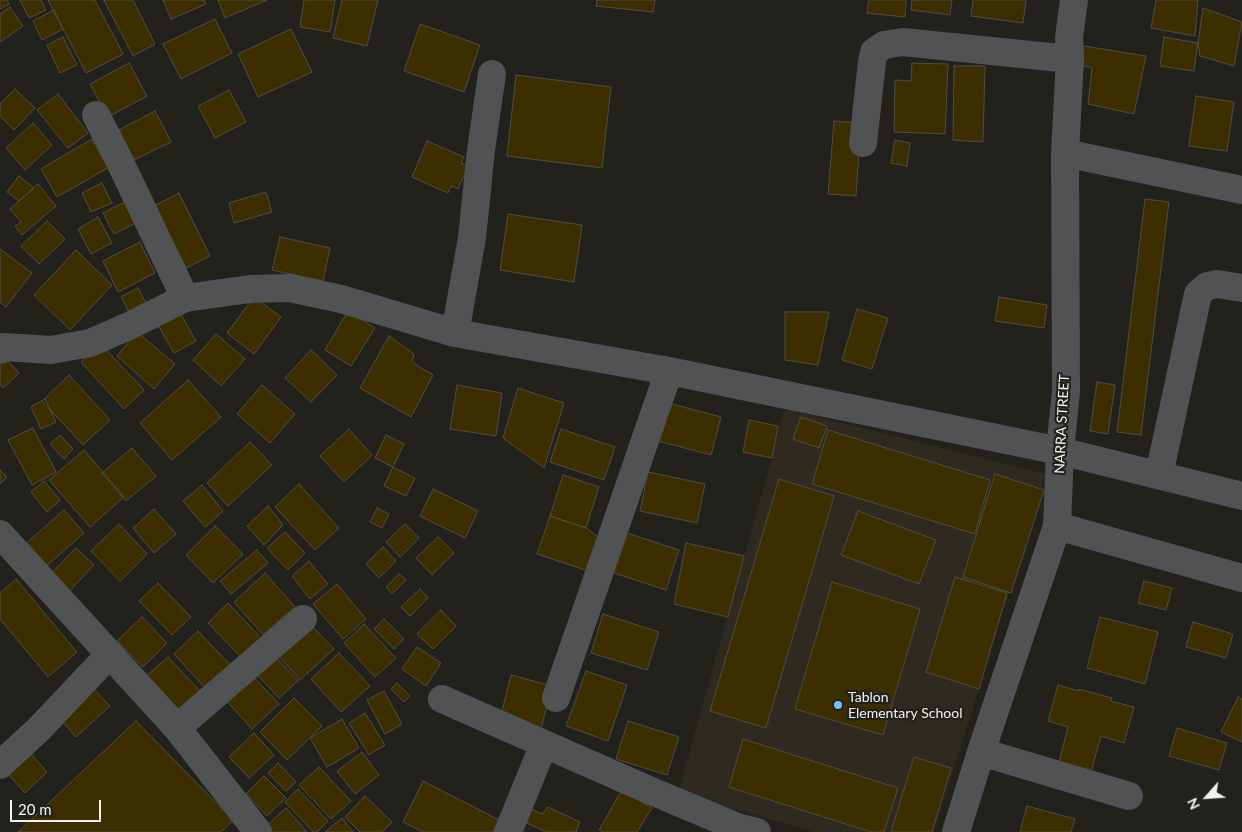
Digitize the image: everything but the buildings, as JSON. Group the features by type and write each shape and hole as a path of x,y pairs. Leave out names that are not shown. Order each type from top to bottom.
{"street":[{"name":"NARRA STREET","path":"956,832 1057,526 1060,450 1066,391 1065,153 1070,59 1069,37 1074,0"},
{"path":"864,143 874,52 884,45 903,42 1070,59"},
{"path":"455,333 472,238 481,150 492,74"},
{"path":"96,115 185,298"},
{"path":"1065,153 1242,190"},
{"path":"1159,475 1198,294 1207,286 1217,284 1242,288"},
{"path":"1,346 51,350 90,343 185,298 250,289 290,288 341,299 455,333 669,371 1060,450 1242,496"},
{"path":"556,698 669,371"},
{"path":"1057,526 1242,578"},
{"path":"0,534 177,728 258,832"},
{"path":"177,728 303,619"},
{"path":"0,764 39,729 109,655"},
{"path":"442,699 743,830"},
{"path":"508,832 544,744"},
{"path":"981,752 1129,796"}],"shaded area":[{"name":"Tablon Elementary School","path":"786,409 1046,474 934,832 814,832 678,793 772,458 778,426"}],"place":[{"name":"Tablon Elementary School","path":"838,705"}]}
